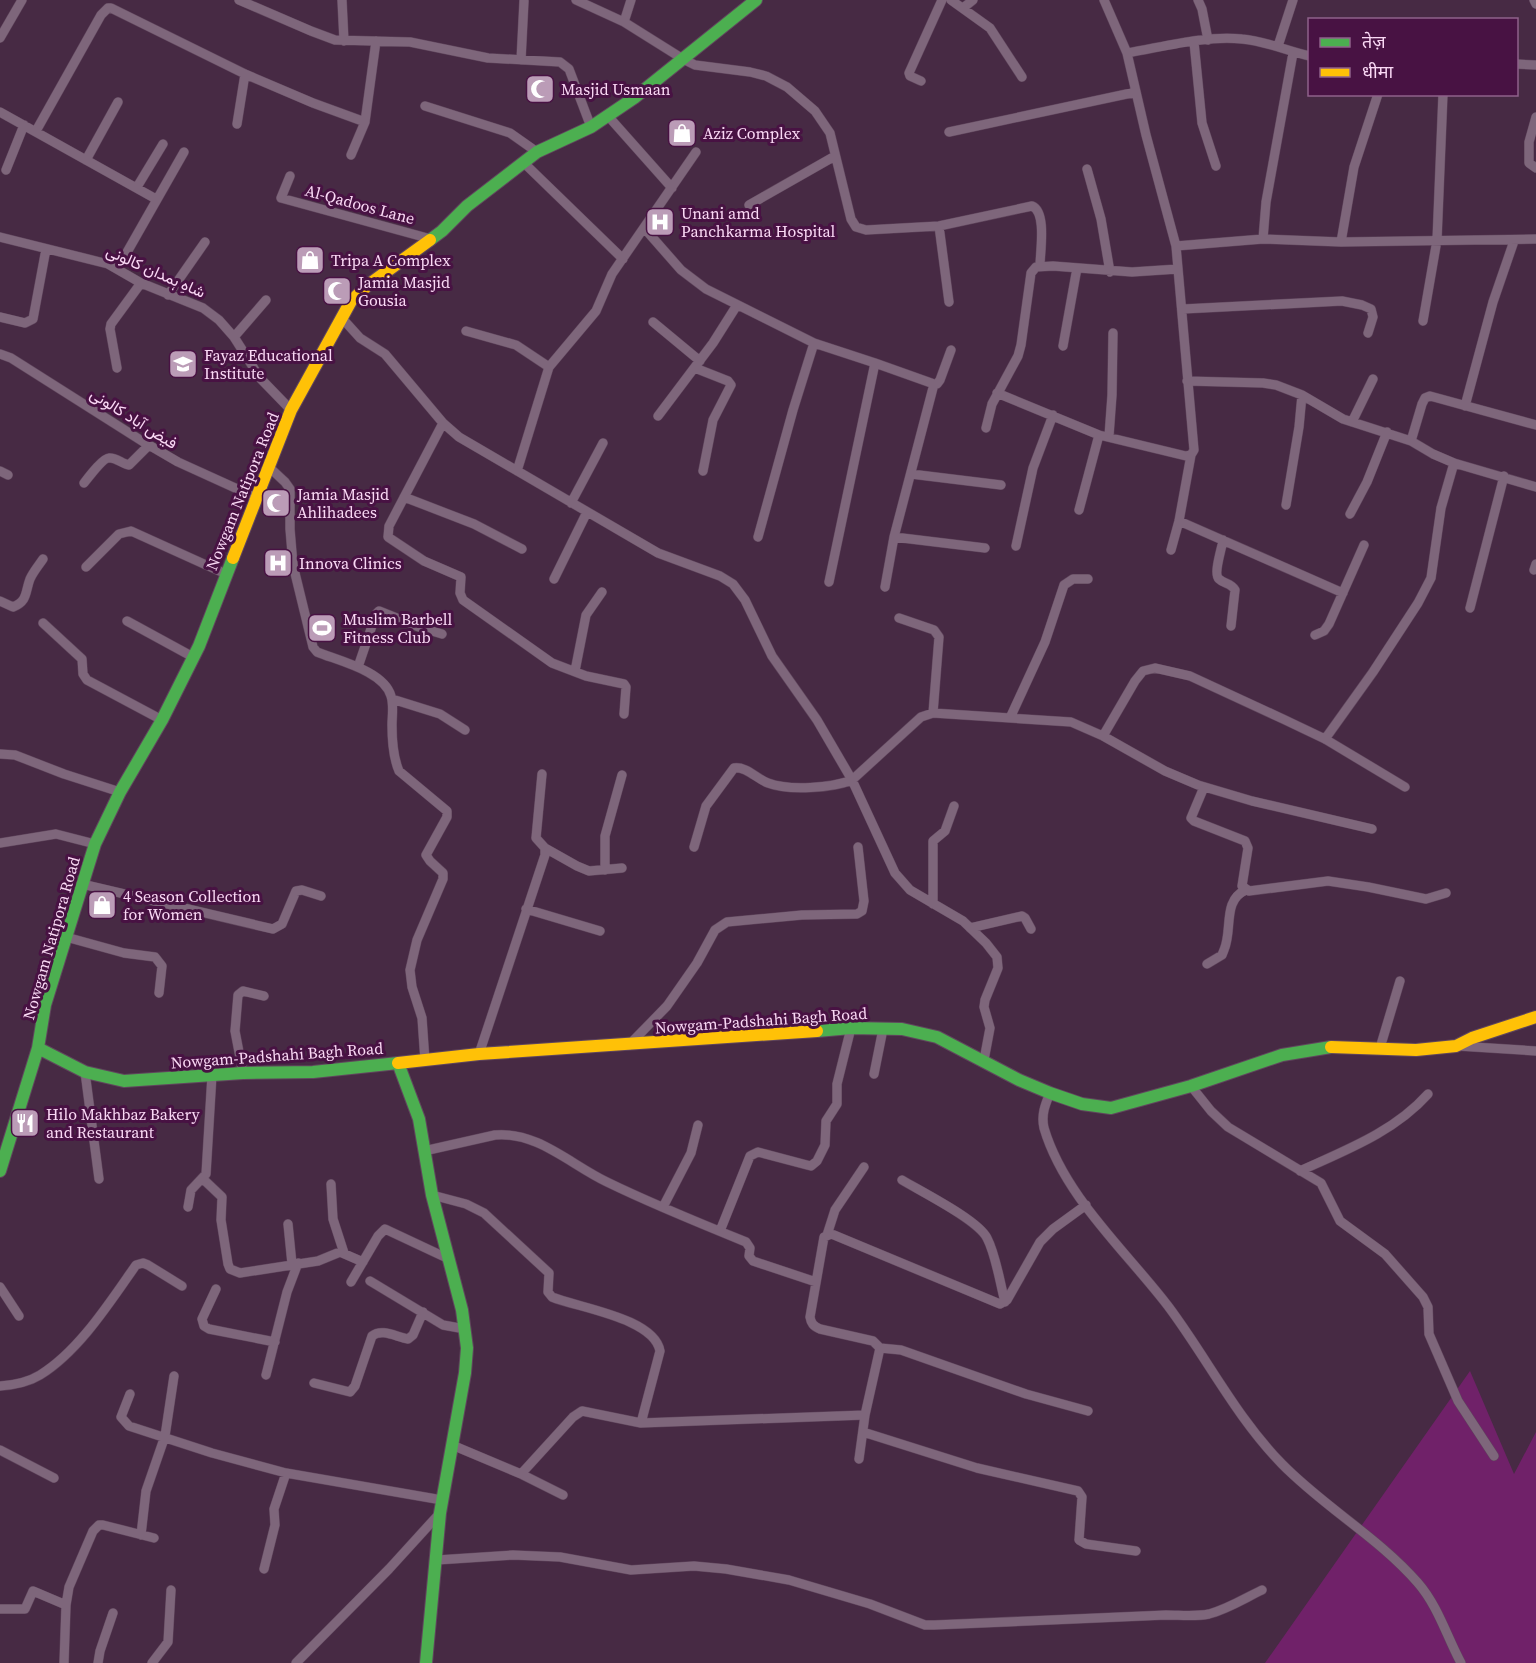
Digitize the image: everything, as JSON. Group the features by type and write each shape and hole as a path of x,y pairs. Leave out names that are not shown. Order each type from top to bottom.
{"main road":[{"name":"Nowgam Natipora Road","path":"0,1171 6,1140 38,1048 45,1005 95,844 120,792 162,720 194,657 291,410 351,301 368,285 431,238 467,206 537,152 591,127 608,116 756,0"},
{"name":"Nowgam-Padshahi Bagh Road","path":"38,1048 85,1072 124,1081 243,1072 314,1072 479,1054 763,1036 851,1028 902,1029 937,1037 1019,1080 1050,1093 1082,1104 1111,1108 1191,1086 1282,1054 1327,1047 1416,1050 1456,1046 1472,1038 1536,1017"},
{"path":"398,1064 416,1108 432,1195 465,1329 467,1361 441,1507 426,1663"}],"street":[{"path":"0,38 22,0"},
{"path":"239,0 328,38 344,41 410,42 488,58 560,62 568,66 591,127"},
{"path":"342,0 344,41"},
{"path":"576,0 624,22 683,59 712,68 765,76 787,87 815,111 826,125 833,140 851,219 856,227 866,230 939,226 1032,206 1038,209 1042,217 1040,266"},
{"path":"624,22 631,0"},
{"path":"921,81 912,78 909,73 942,0"},
{"path":"951,0 990,28 1022,77"},
{"path":"963,8 973,0"},
{"path":"1104,0 1127,53 1156,176 1176,246 1194,450 1191,455 1179,521 1171,550"},
{"path":"1198,0 1203,9 1208,40"},
{"path":"1278,46 1293,0"},
{"path":"521,60 524,2"},
{"path":"36,131 101,15 108,8 245,74 365,122"},
{"path":"1127,53 1208,40 1242,39 1278,46 1293,53 1308,56"},
{"path":"351,155 365,122 376,41"},
{"path":"1194,42 1202,123 1216,166"},
{"path":"1263,238 1266,202 1293,53"},
{"path":"1518,64 1536,65"},
{"path":"237,124 245,74"},
{"path":"949,132 1136,92"},
{"path":"1341,242 1354,167 1377,96"},
{"path":"1423,321 1437,240 1443,96"},
{"path":"86,160 118,102"},
{"path":"425,106 510,133 537,152"},
{"path":"0,112 156,199"},
{"path":"608,116 672,188"},
{"path":"1536,117 1528,155 1529,163 1536,168"},
{"path":"6,170 24,125"},
{"path":"137,187 163,144"},
{"path":"118,268 184,152"},
{"path":"517,471 549,367 596,311 602,301 608,280 696,152"},
{"path":"749,205 835,156"},
{"path":"524,163 623,259"},
{"path":"1087,169 1101,219 1110,272"},
{"name":"Al-Qadoos Lane","path":"290,176 281,198 431,238"},
{"path":"939,226 949,302"},
{"path":"645,229 687,276 706,289 814,343 934,384 940,380 951,350"},
{"name":"شاہِ ہمدان کالونی","path":"0,237 108,264 141,283 203,308 219,320 234,337 260,378 291,410"},
{"path":"1176,246 1263,238 1341,242 1536,239"},
{"path":"1465,406 1493,302 1514,241"},
{"path":"168,295 206,242"},
{"path":"0,317 25,323 33,319 46,249"},
{"path":"986,428 997,393 1018,356 1031,273 1036,267 1110,272 1178,269"},
{"path":"1064,346 1077,268"},
{"path":"117,368 111,324 141,283"},
{"path":"234,337 266,300"},
{"path":"1183,309 1342,301 1371,309 1373,317 1368,333"},
{"path":"658,416 737,305"},
{"path":"341,317 360,338 385,354 443,423 468,443 658,553 720,576 733,584 746,600 771,656 818,720 852,780 895,873 910,890 952,914 970,928 992,951 998,962 998,968 985,1000 984,1007 990,1028 984,1060"},
{"path":"653,322 697,364 728,381 731,385 713,420 703,471"},
{"path":"466,331 516,345 549,367"},
{"path":"1079,510 1104,436 1112,395 1113,333"},
{"path":"758,537 814,343"},
{"name":"فیض آباد کالونی","path":"0,354 11,357 178,462 257,498"},
{"path":"829,582 875,363"},
{"path":"1352,422 1373,379"},
{"path":"1187,381 1263,382 1286,388 1329,412 1411,441 1454,463 1536,487"},
{"path":"885,587 894,537 934,384"},
{"path":"997,393 1104,436 1182,455 1191,455"},
{"path":"1286,505 1302,395"},
{"path":"1411,441 1425,398 1432,396 1536,425"},
{"path":"1016,546 1033,468 1053,415"},
{"path":"443,423 389,526 388,537 424,561 461,577 460,597 466,604 543,658 593,678 624,684 626,687 624,714"},
{"path":"1350,514 1367,482 1387,432"},
{"path":"571,503 603,442"},
{"path":"84,483 105,459 112,458 129,465 149,445"},
{"path":"1325,739 1373,672 1418,603 1431,578 1441,508 1454,463"},
{"path":"270,468 290,489 293,566 313,647 317,652 358,667 386,685 392,699 394,749 399,771 443,807 448,814 427,852 428,859 443,873 443,879 417,940 411,970 412,987 422,1018 425,1060"},
{"path":"911,474 1001,485"},
{"path":"1470,608 1504,476"},
{"path":"404,497 474,524 522,549"},
{"path":"554,579 587,512"},
{"path":"1179,521 1342,593"},
{"path":"86,567 119,534 130,531 226,574"},
{"path":"894,537 985,548"},
{"path":"1223,540 1216,575 1235,590 1231,626"},
{"path":"1315,635 1326,628 1364,545"},
{"path":"0,602 13,607 20,603 27,594 30,580 43,559"},
{"path":"1010,718 1045,642 1064,585 1073,579 1088,579"},
{"path":"575,671 586,615 602,592"},
{"path":"358,667 379,611 442,634"},
{"path":"899,618 934,630 939,637 933,712"},
{"path":"127,621 194,657"},
{"path":"44,623 82,659 83,674 87,680 162,720"},
{"path":"1103,736 1135,681 1143,671 1155,668 1190,676 1325,739 1405,787"},
{"path":"392,699 440,714 465,730"},
{"path":"694,847 706,806 735,768 742,768 767,783 786,787 830,786 852,780 917,720 933,712 1071,722 1103,736 1165,771 1204,787 1252,801 1372,829"},
{"path":"0,754 15,755 120,792"},
{"path":"542,774 536,838 545,848 581,869 595,871 622,868"},
{"path":"605,870 605,836 622,775"},
{"path":"1204,787 1191,818 1245,841 1248,848 1242,886 1246,890 1254,892 1328,881 1426,899 1446,893"},
{"path":"933,904 933,842 945,831 954,806"},
{"path":"0,843 56,834 95,844"},
{"path":"629,1045 671,1001 697,963 715,930 721,925 727,922 802,915 857,914 862,911 864,901 858,847"},
{"path":"479,1054 545,855 545,848"},
{"path":"82,884 273,929 282,924 296,891 302,890 321,896"},
{"path":"1207,964 1222,955 1232,900 1238,893 1246,890"},
{"path":"526,909 600,931"},
{"path":"970,928 1022,916 1031,929"},
{"path":"66,937 124,953 155,957 162,966 159,993"},
{"path":"1380,1048 1400,981"},
{"path":"243,1072 235,1031 238,995 243,991 264,996"},
{"path":"720,1232 750,1156 758,1152 811,1166 817,1161 826,1141 826,1121 837,1104 837,1084 851,1028"},
{"path":"874,1074 883,1029"},
{"path":"1456,1046 1536,1051"},
{"path":"85,1072 99,1179"},
{"path":"188,1207 191,1190 203,1179 206,1169 212,1075"},
{"path":"1191,1086 1211,1111 1228,1127 1317,1180 1324,1188 1333,1211 1340,1221 1385,1254 1423,1297 1430,1314 1428,1325 1430,1334 1449,1381 1458,1401 1494,1456"},
{"path":"1050,1093 1043,1112 1044,1126 1064,1171 1086,1205 1169,1308 1247,1425 1282,1464 1322,1500 1394,1557 1419,1584 1432,1600 1461,1663"},
{"path":"1300,1171 1384,1130 1417,1107 1428,1094"},
{"path":"663,1207 689,1158 698,1125"},
{"path":"424,1151 495,1135 514,1135 557,1153 593,1175 749,1245 749,1256 753,1261 816,1282"},
{"path":"864,1167 836,1210 823,1240 810,1317 814,1327 873,1341 880,1348 901,1350 1015,1390 1088,1411"},
{"path":"203,1179 222,1197 221,1220 230,1269 240,1273 318,1261 337,1253 344,1253 363,1262"},
{"path":"902,1180 970,1221 983,1232 989,1241 1005,1302"},
{"path":"331,1184 333,1219 344,1253"},
{"path":"432,1195 475,1208 494,1221 549,1273 548,1292 552,1297 632,1322 655,1339 660,1351 641,1423"},
{"path":"1005,1302 1040,1242 1053,1229 1086,1205"},
{"path":"266,1375 295,1263 288,1224"},
{"path":"351,1282 378,1236 385,1229 449,1259"},
{"path":"827,1235 834,1235 995,1303 1005,1302"},
{"path":"0,1386 21,1383 33,1378 65,1354 90,1329 136,1265 143,1263 148,1265 182,1286"},
{"path":"370,1281 443,1325 465,1329"},
{"path":"0,1287 19,1316"},
{"path":"216,1289 202,1319 204,1326 209,1329 275,1342"},
{"path":"314,1383 350,1392 355,1386 372,1336 381,1332 408,1339 423,1312"},
{"path":"859,1459 880,1348"},
{"path":"141,1535 146,1491 165,1437 174,1376"},
{"path":"130,1394 122,1417 122,1420 129,1426 212,1453 286,1473 441,1507 389,1569 296,1663"},
{"path":"521,1474 573,1417 582,1411 641,1423 866,1415"},
{"path":"863,1432 977,1468 1078,1491 1082,1497 1079,1540 1086,1544 1136,1551"},
{"path":"452,1445 521,1474 563,1495"},
{"path":"0,1450 54,1478"},
{"path":"264,1569 275,1525 274,1509 286,1473"},
{"path":"64,1663 66,1605 73,1575 95,1527 104,1525 154,1538"},
{"path":"437,1560 513,1555 560,1557 631,1570 688,1566 726,1569 789,1580 870,1604 925,1625 1166,1615 1197,1616 1210,1614 1233,1605 1262,1590"},
{"path":"152,1663 168,1642 171,1590"},
{"path":"0,1609 25,1609 33,1591 66,1605"},
{"path":"98,1663 112,1612"}],"shaded area":[{"path":"1470,1371 1514,1474 1536,1432 1536,1663 1265,1663"}],"traffic: fast":[{"path":"430,240 467,206 537,152 591,127 634,98 756,0"},
{"path":"0,1171 38,1048 45,1005 95,844 120,792 162,720 199,646 233,558"},
{"path":"817,1031 851,1028 902,1029 937,1037 1019,1080 1050,1093 1082,1104 1111,1108 1191,1086 1282,1055 1331,1047"},
{"path":"38,1048 85,1072 124,1081 243,1073 313,1072 398,1063"},
{"path":"398,1063 419,1119 432,1195 462,1310 467,1348 465,1373 440,1513 426,1663"}],"traffic: slow":[{"path":"233,558 291,410 351,301 368,285 430,240"},
{"path":"1331,1047 1416,1050 1456,1046 1472,1038 1536,1017"},
{"path":"398,1063 479,1054 817,1031"}],"place":[{"name":"Masjid Usmaan","path":"540,89"},
{"name":"Aziz Complex","path":"682,133"},
{"name":"Unani amd Panchkarma Hospital","path":"660,222"},
{"name":"Tripa A Complex","path":"310,260"},
{"name":"Jamia Masjid Gousia","path":"337,291"},
{"name":"Fayaz Educational Institute","path":"183,364"},
{"name":"Jamia Masjid Ahlihadees","path":"276,503"},
{"name":"Innova Clinics","path":"278,563"},
{"name":"Muslim Barbell Fitness Club","path":"322,628"},
{"name":"4 Season Collection for Women","path":"102,905"},
{"name":"Hilo Makhbaz Bakery and Restaurant","path":"25,1123"}]}
